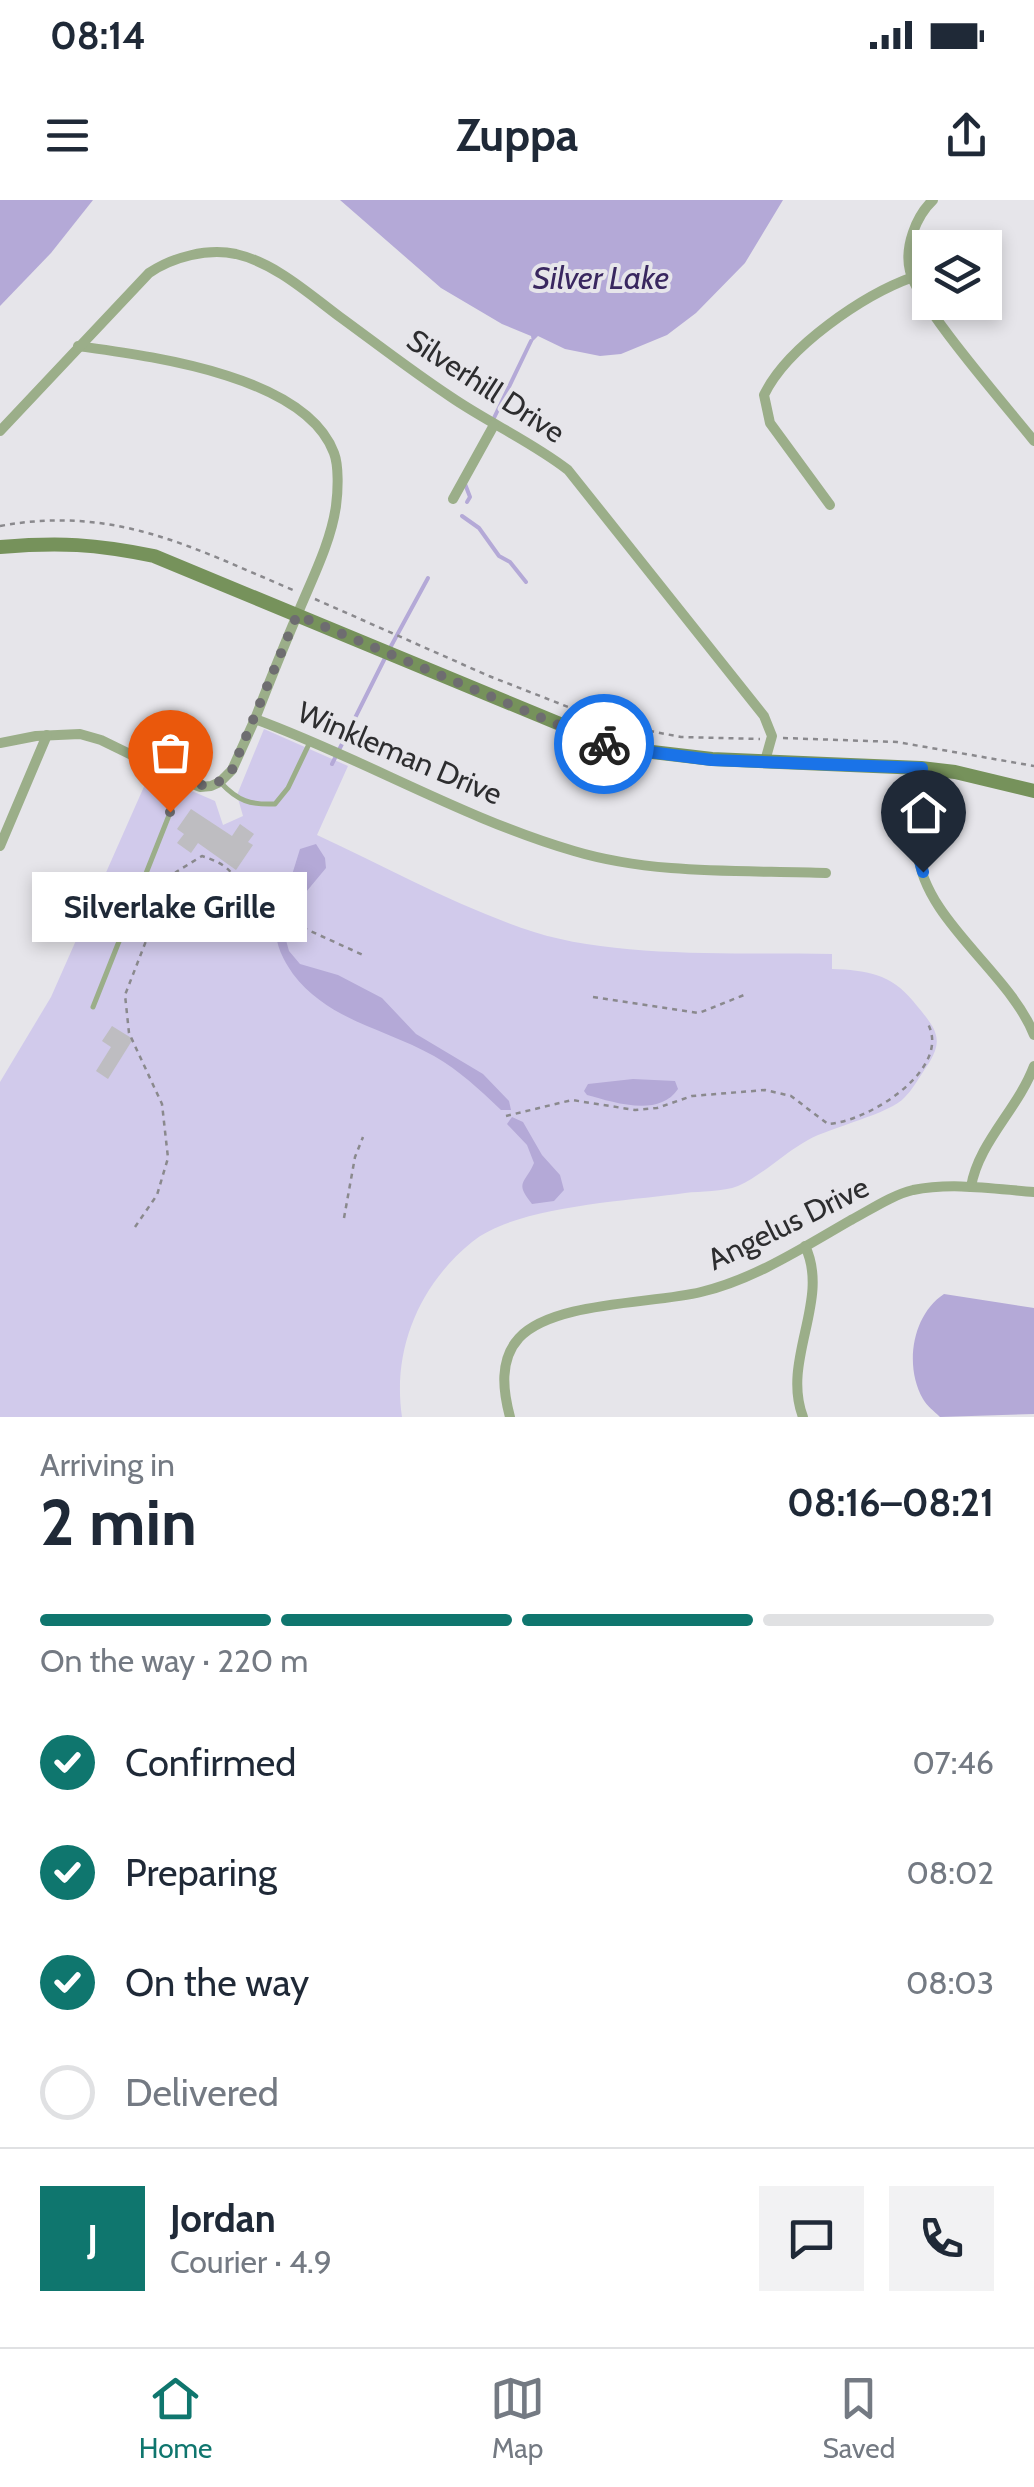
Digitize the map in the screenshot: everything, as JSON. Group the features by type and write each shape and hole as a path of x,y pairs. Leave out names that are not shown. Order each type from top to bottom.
{"main road":[{"path":"0,547 99,544 154,556 618,748 712,760 922,768 1034,791"}],"street":[{"path":"914,230 922,210 933,200"},
{"path":"912,235 912,275"},
{"name":"Silverhill Drive","path":"0,431 137,282 162,264 211,252 258,260 494,425 568,470 746,692 764,716 771,739"},
{"path":"830,505 770,423 764,396 787,363 821,332 877,292 912,277"},
{"path":"940,320 1034,441"},
{"path":"78,346 194,366 252,385 298,409 326,436 336,457 336,507 306,595 254,718"},
{"path":"453,499 494,425"},
{"name":"Winkleman Drive","path":"220,782 232,770 254,718 572,851 668,868 826,873"},
{"path":"0,743 80,734 200,787 220,782"},
{"path":"0,846 47,735"},
{"path":"766,761 771,739"},
{"path":"922,768 918,854 928,888 1026,1016 1034,1035"},
{"path":"970,1187 975,1166 1014,1108 1034,1066"},
{"name":"Angelus Drive","path":"510,1417 505,1397 508,1359 519,1338 542,1322 598,1307 703,1292 736,1281 910,1190 970,1187 1034,1192"},
{"path":"804,1246 814,1269 798,1358 804,1417"}],"lane":[{"path":"220,782 236,800 275,804 288,788 311,740"},
{"path":"93,1007 183,780"}],"path":[{"path":"0,526 66,520 110,522 183,544 489,676 609,723 681,737 897,742 1034,766"},
{"path":"135,1226 157,1195 168,1158 162,1104 129,1032 126,995 176,872 202,856 217,861 231,870 251,904 363,955"},
{"path":"593,998 699,1013 744,996"},
{"path":"506,1116 572,1100 644,1110 682,1098 765,1090 791,1096 828,1124 834,1124 870,1111 912,1080 933,1049 928,1024"},
{"path":"344,1218 355,1156 364,1137"}],"shaded area":[{"path":"264,729 348,766 317,835 424,887 534,932 604,947 832,954 832,969 877,975 905,992 933,1028 935,1051 910,1091 897,1103 808,1140 738,1186 544,1213 491,1230 472,1242 437,1278 413,1320 401,1367 402,1417 0,1417 0,1082 51,997 150,773 215,801 223,825 243,816 237,795"}],"water":[{"path":"0,200 93,200 51,253 0,306"},
{"name":"Silver Lake","path":"340,200 783,200 745,263 696,313 667,335 621,354 600,356 565,349 538,336 532,342 531,336 502,324 441,288"},
{"path":"316,844 326,868 296,911 288,914 282,907 300,849"},
{"path":"276,923 287,926 284,933 289,951 300,964 338,975 382,998 416,1034 483,1074 509,1101 511,1110 501,1110 434,1056 323,1003 285,962"},
{"path":"633,1079 675,1081 678,1089 659,1103 635,1106 584,1091 588,1084"},
{"path":"512,1117 523,1122 542,1155 560,1175 564,1190 554,1201 532,1204 523,1191 534,1163 527,1145 507,1124"},
{"path":"944,1294 1034,1308 1034,1414 940,1417 925,1402 914,1372 914,1342 925,1315"}],"building":[{"path":"191,809 232,836 240,824 254,834 248,842 253,845 236,870 198,843 191,853 177,843 184,834 177,829"},
{"path":"112,1026 133,1039 108,1079 96,1071 111,1047 102,1041"}],"waterway":[{"path":"493,420 531,341"},
{"path":"465,484 470,497 467,502"},
{"path":"462,516 479,528 499,556 510,562 526,582"},
{"path":"390,648 428,578"},
{"path":"332,764 386,656"}],"way so far":[{"path":"170,812 183,780 200,787 210,786 232,770 297,615 604,744"}],"place":[{"name":"Silverlake Grille","path":"170,812"}],"route":[{"path":"604,744 712,760 922,768 918,854 923,872"}]}
